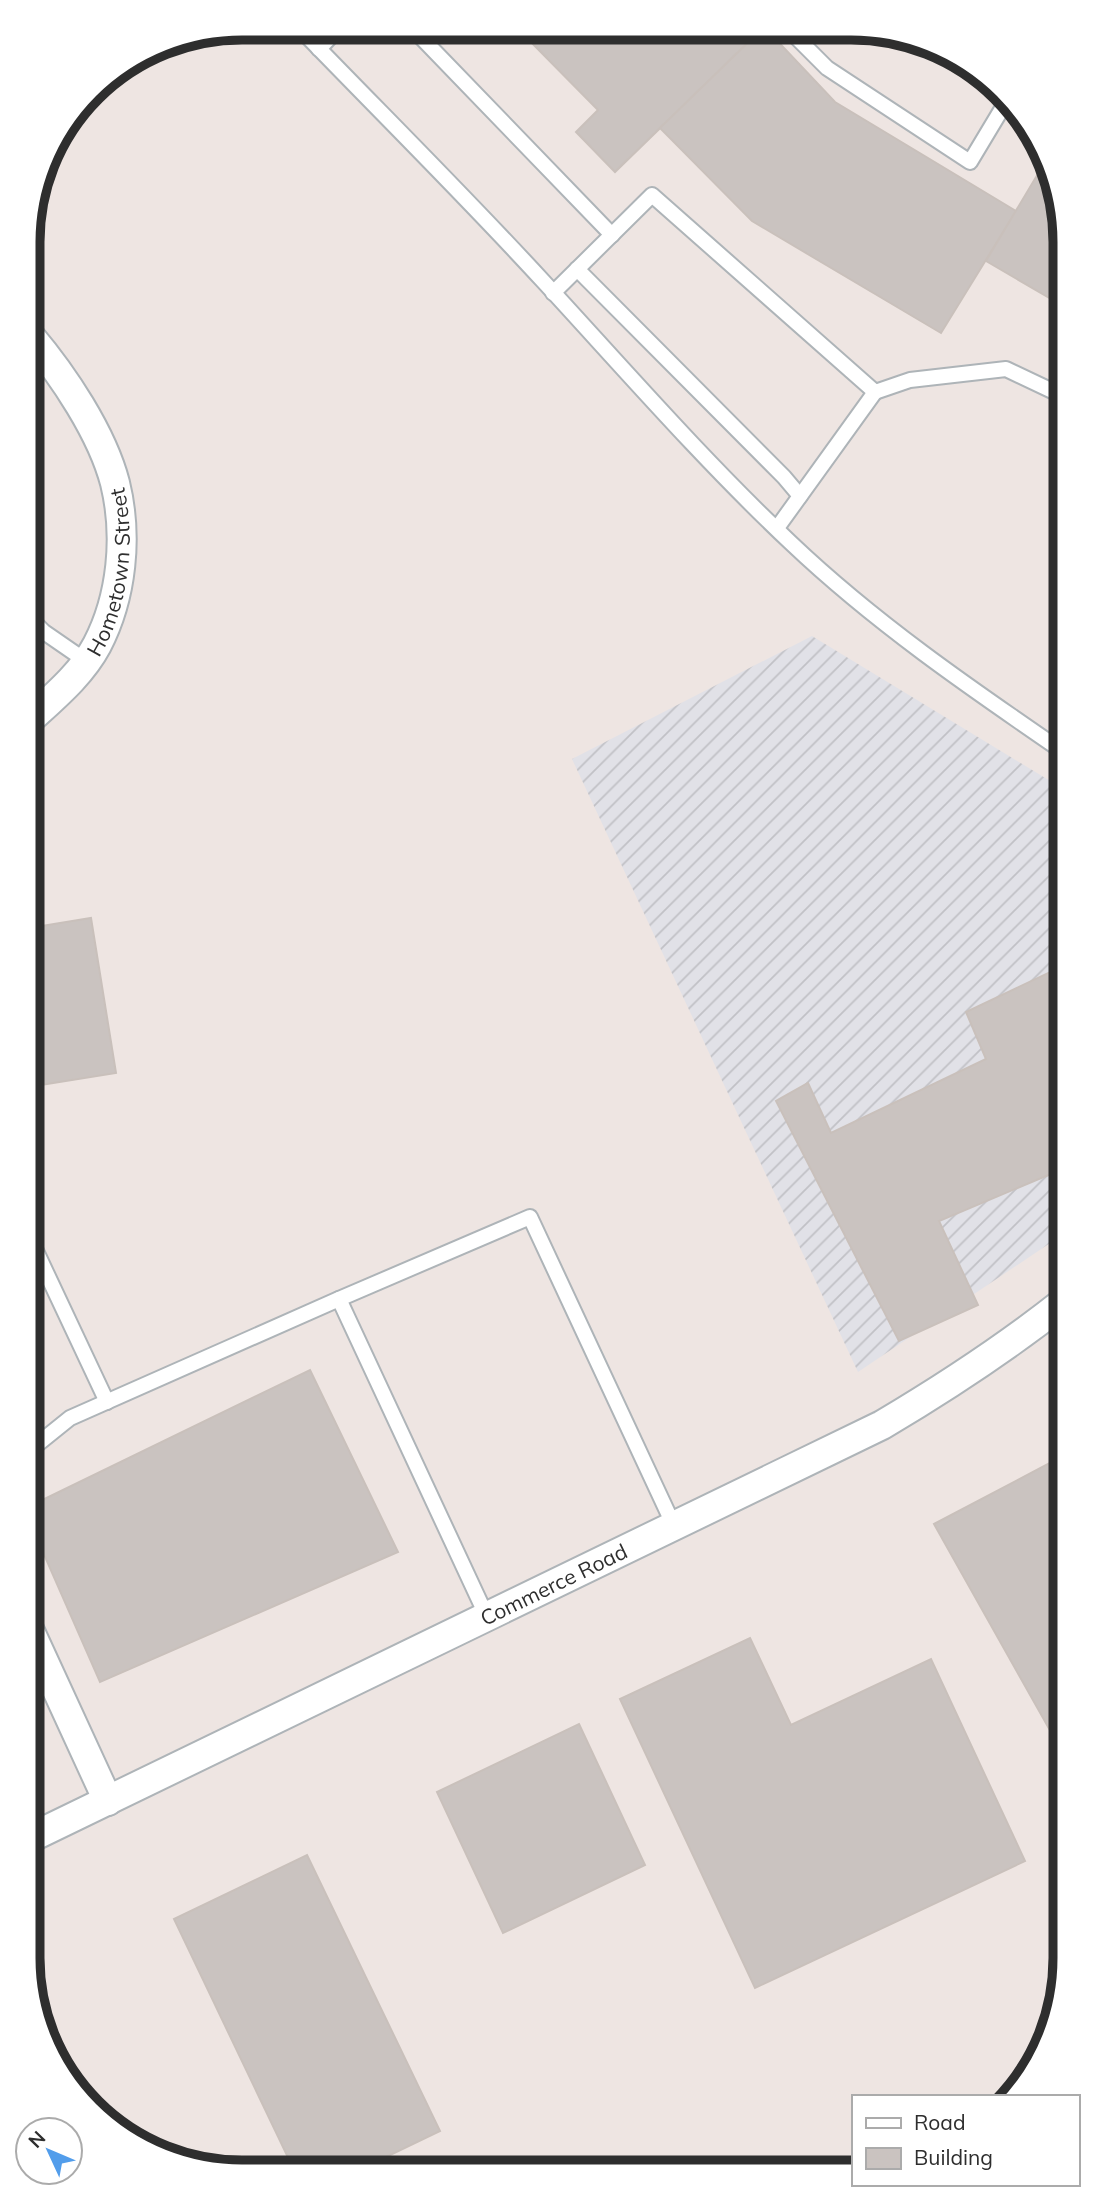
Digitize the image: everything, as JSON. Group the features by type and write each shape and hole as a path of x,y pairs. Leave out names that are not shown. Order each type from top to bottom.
{"street":[{"name":"Hometown Street","path":"41,350 68,386 97,439 114,482 120,520 120,566 112,609 96,646 72,681 41,709"},
{"name":"Commerce Road","path":"40,1833 882,1425 1024,1334 1052,1311"},
{"path":"40,1653 108,1801"}],"lane":[{"path":"310,40 553,293 695,448 776,528 888,625 1053,745"},
{"path":"319,49 328,40"},
{"path":"424,40 612,235"},
{"path":"798,40 827,68 970,162 1002,109"},
{"path":"553,293 652,195 875,392"},
{"path":"576,269 800,496"},
{"path":"776,528 875,392 910,380 1006,369 1053,391"},
{"path":"41,629 86,661"},
{"path":"40,1442 70,1418 530,1217 674,1526"},
{"path":"40,1260 107,1402"},
{"path":"339,1299 487,1617"}],"shaded area":[{"path":"812,636 1053,783 1052,1241 858,1372 572,759"}],"building":[{"path":"529,40 751,40 615,172 576,132 598,110"},
{"path":"751,40 776,40 835,102 1016,211 941,333 752,221 660,128"},
{"path":"1039,171 1049,203 1052,230 1053,300 986,261"},
{"path":"91,918 116,1073 41,1085 41,926"},
{"path":"1053,971 1052,1173 939,1221 978,1305 899,1341 776,1101 808,1083 831,1133 986,1059 966,1012"},
{"path":"310,1370 398,1552 100,1682 40,1546 40,1501"},
{"path":"1052,1462 1052,1734 934,1524"},
{"path":"750,1638 791,1725 931,1659 1025,1861 755,1988 620,1699"},
{"path":"579,1724 645,1865 503,1933 437,1792"},
{"path":"307,1855 440,2131 380,2160 289,2160 174,1919"}]}
